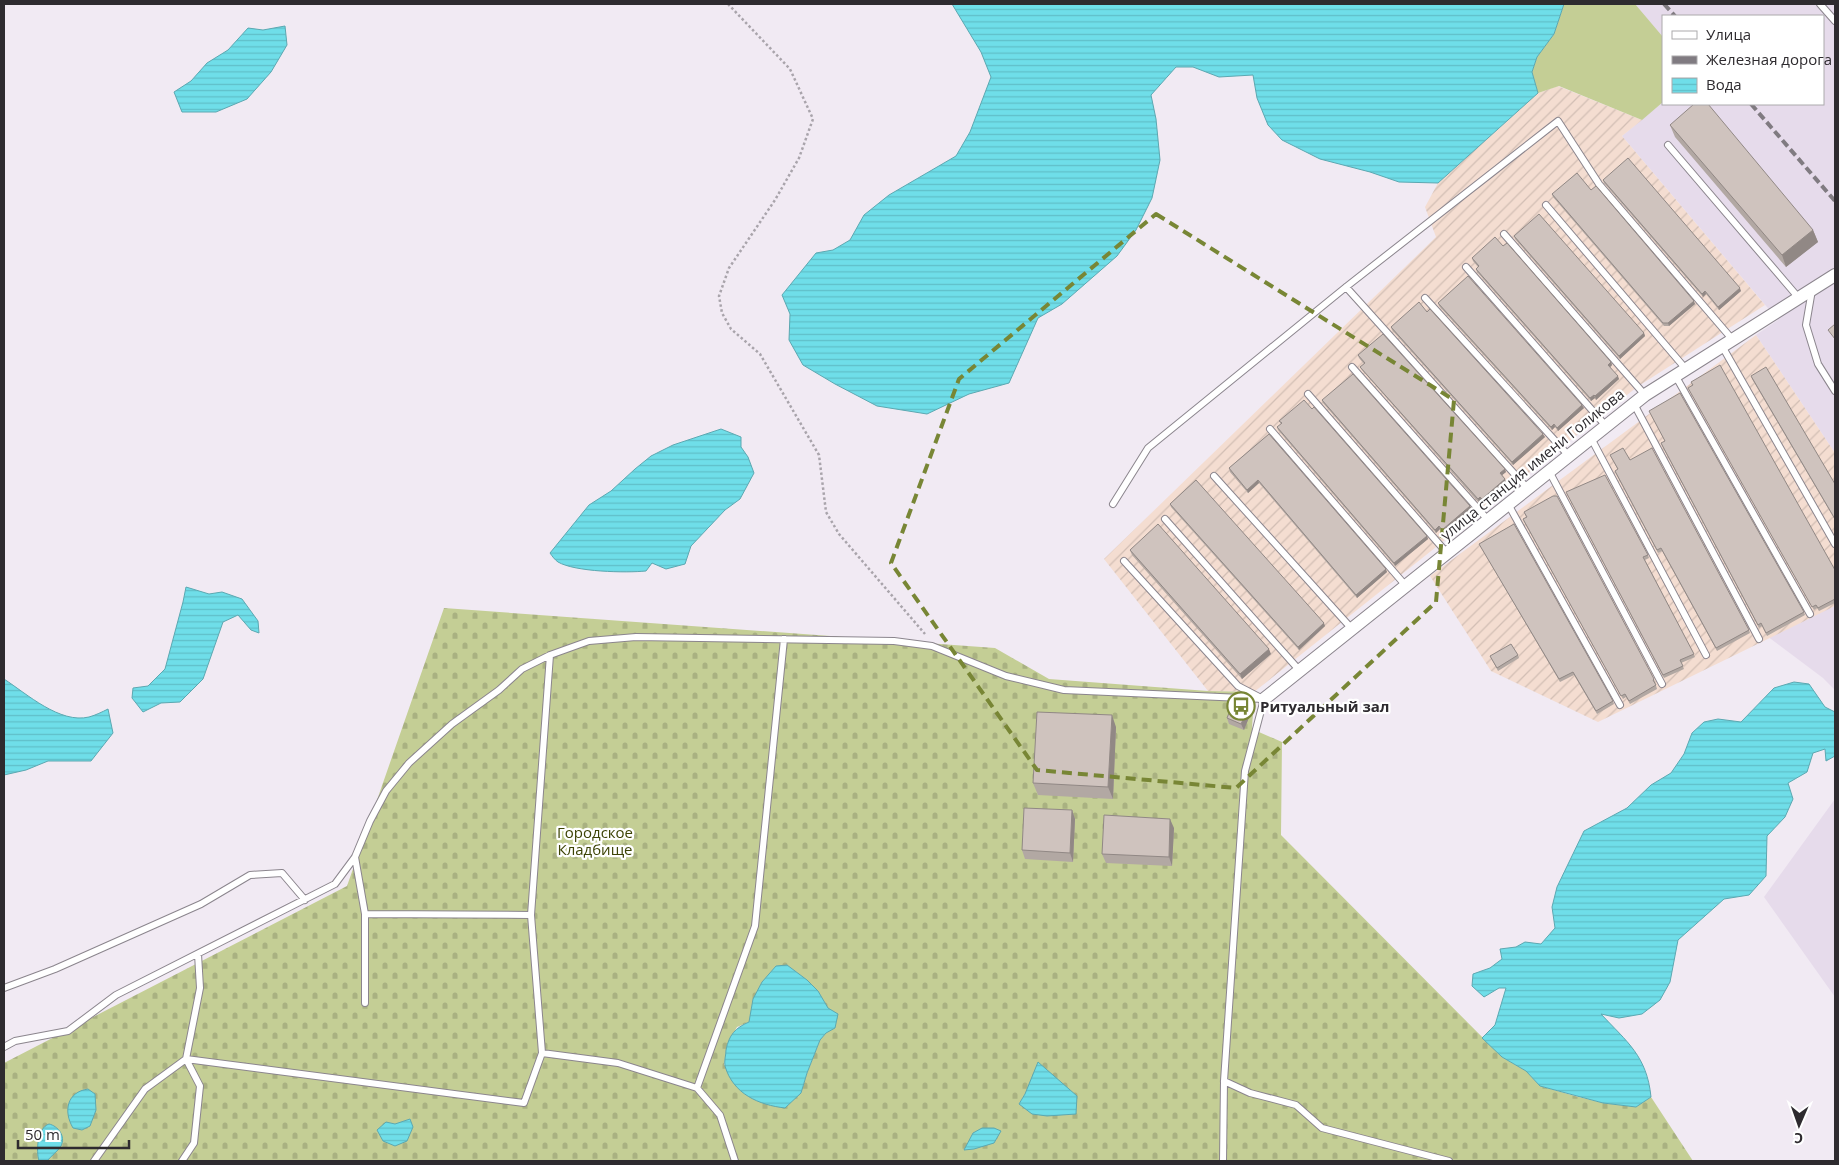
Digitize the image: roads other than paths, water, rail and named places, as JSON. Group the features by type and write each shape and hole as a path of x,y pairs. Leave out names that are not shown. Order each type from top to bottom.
{"street":[{"name":"улица станция имени Голикова","path":"1264,699 1645,395 1835,274"}],"lane":[{"path":"1820,4 1835,21"},
{"path":"1113,504 1148,448 1346,287 1558,121 1599,184 1727,342 1835,544"},
{"path":"1668,145 1798,298"},
{"path":"1546,205 1680,371 1810,614"},
{"path":"1504,234 1645,395"},
{"path":"1466,267 1606,426"},
{"path":"1346,287 1528,489"},
{"path":"1812,288 1806,325 1818,364 1835,391"},
{"path":"1425,298 1568,456"},
{"path":"1352,367 1488,520"},
{"path":"1308,394 1447,553"},
{"path":"1634,404 1759,639"},
{"path":"1270,428 1406,586"},
{"path":"1591,438 1706,654"},
{"path":"1549,471 1662,684"},
{"path":"1214,476 1352,629"},
{"path":"1508,504 1620,705"},
{"path":"1165,519 1300,671"},
{"path":"1124,561 1238,686 1264,699"},
{"path":"4,1048 15,1041 68,1030 116,995 335,884 355,857 370,821 386,791 409,763 452,724 499,690 522,669 550,655 588,641 636,637 894,641 932,646 1006,676 1064,690 1264,699"},
{"path":"696,1088 754,926 784,639"},
{"path":"94,1161 145,1089 186,1060 524,1103 542,1053 531,915 550,655"},
{"path":"1223,1161 1224,1081 1245,771 1264,699"},
{"path":"355,857 365,914 366,1003"},
{"path":"4,988 55,969 201,904 250,876 282,873 304,900"},
{"path":"365,914 531,915"},
{"path":"182,1161 194,1143 200,1086 186,1060 200,988 198,954"},
{"path":"542,1053 618,1063 696,1088 720,1115 735,1161"},
{"path":"1224,1081 1250,1093 1296,1105 1322,1128 1450,1161"}],"water":[{"path":"952,4 1564,4 1554,34 1537,57 1532,72 1538,93 1438,183 1399,182 1320,159 1282,140 1268,125 1257,98 1253,75 1219,77 1193,67 1176,67 1151,95 1156,119 1160,160 1152,198 1136,230 1117,256 1062,304 1038,318 1009,383 969,394 927,414 877,406 803,365 789,340 790,314 782,295 816,253 833,250 850,240 864,215 889,195 956,156 970,132 991,77 981,52"},
{"path":"285,26 287,45 271,72 247,99 216,112 182,112 174,92 191,81 207,63 228,50 248,28 263,30"},
{"path":"721,429 741,437 741,447 748,457 754,473 740,499 725,510 691,546 685,564 666,569 652,563 646,571 601,571 566,565 558,562 550,553 589,505 611,491 651,456 673,445"},
{"path":"186,587 209,594 222,592 242,599 258,621 259,633 251,630 238,615 223,622 203,679 180,702 161,703 143,712 132,698 133,688 148,686 165,669"},
{"path":"4,679 44,706 67,716 89,717 108,709 113,733 91,761 48,761 26,770 4,775"},
{"path":"1794,682 1809,684 1825,707 1835,712 1835,756 1826,761 1825,749 1813,753 1807,772 1788,783 1793,799 1785,817 1767,836 1766,876 1749,895 1724,899 1678,940 1670,982 1660,1000 1642,1014 1619,1018 1601,1014 1627,1042 1640,1060 1649,1083 1651,1097 1636,1107 1603,1103 1540,1086 1526,1071 1502,1057 1482,1038 1495,1025 1506,988 1499,988 1484,997 1472,986 1473,974 1490,968 1502,959 1500,949 1516,947 1525,942 1541,944 1555,928 1552,907 1557,887 1584,831 1627,808 1651,785 1671,773 1684,754 1692,733 1704,722 1718,719 1741,722 1774,688"},
{"path":"787,965 807,980 818,991 828,1008 838,1014 835,1028 826,1033 820,1040 801,1093 785,1108 757,1101 741,1091 729,1076 725,1062 729,1040 736,1030 749,1022 753,999 762,982 776,966"},
{"path":"1038,1062 1077,1096 1076,1114 1047,1116 1032,1114 1019,1104"},
{"path":"88,1089 95,1094 96,1110 90,1126 82,1130 73,1128 68,1115 69,1103 75,1094"},
{"path":"410,1119 413,1127 407,1141 395,1146 383,1141 377,1130 386,1122 395,1124"},
{"path":"49,1124 55,1127 62,1135 61,1146 47,1161 39,1161 38,1146 40,1135 45,1126"},
{"path":"982,1128 994,1128 1001,1131 994,1143 964,1150 973,1133"}],"railway":[{"path":"1664,4 1674,15"},
{"path":"1752,105 1835,201"}],"place":[{"name":"Ритуальный зал","path":"1241,706"}],"park label":[{"name":"Городское Кладбище","path":"595,840"}]}
